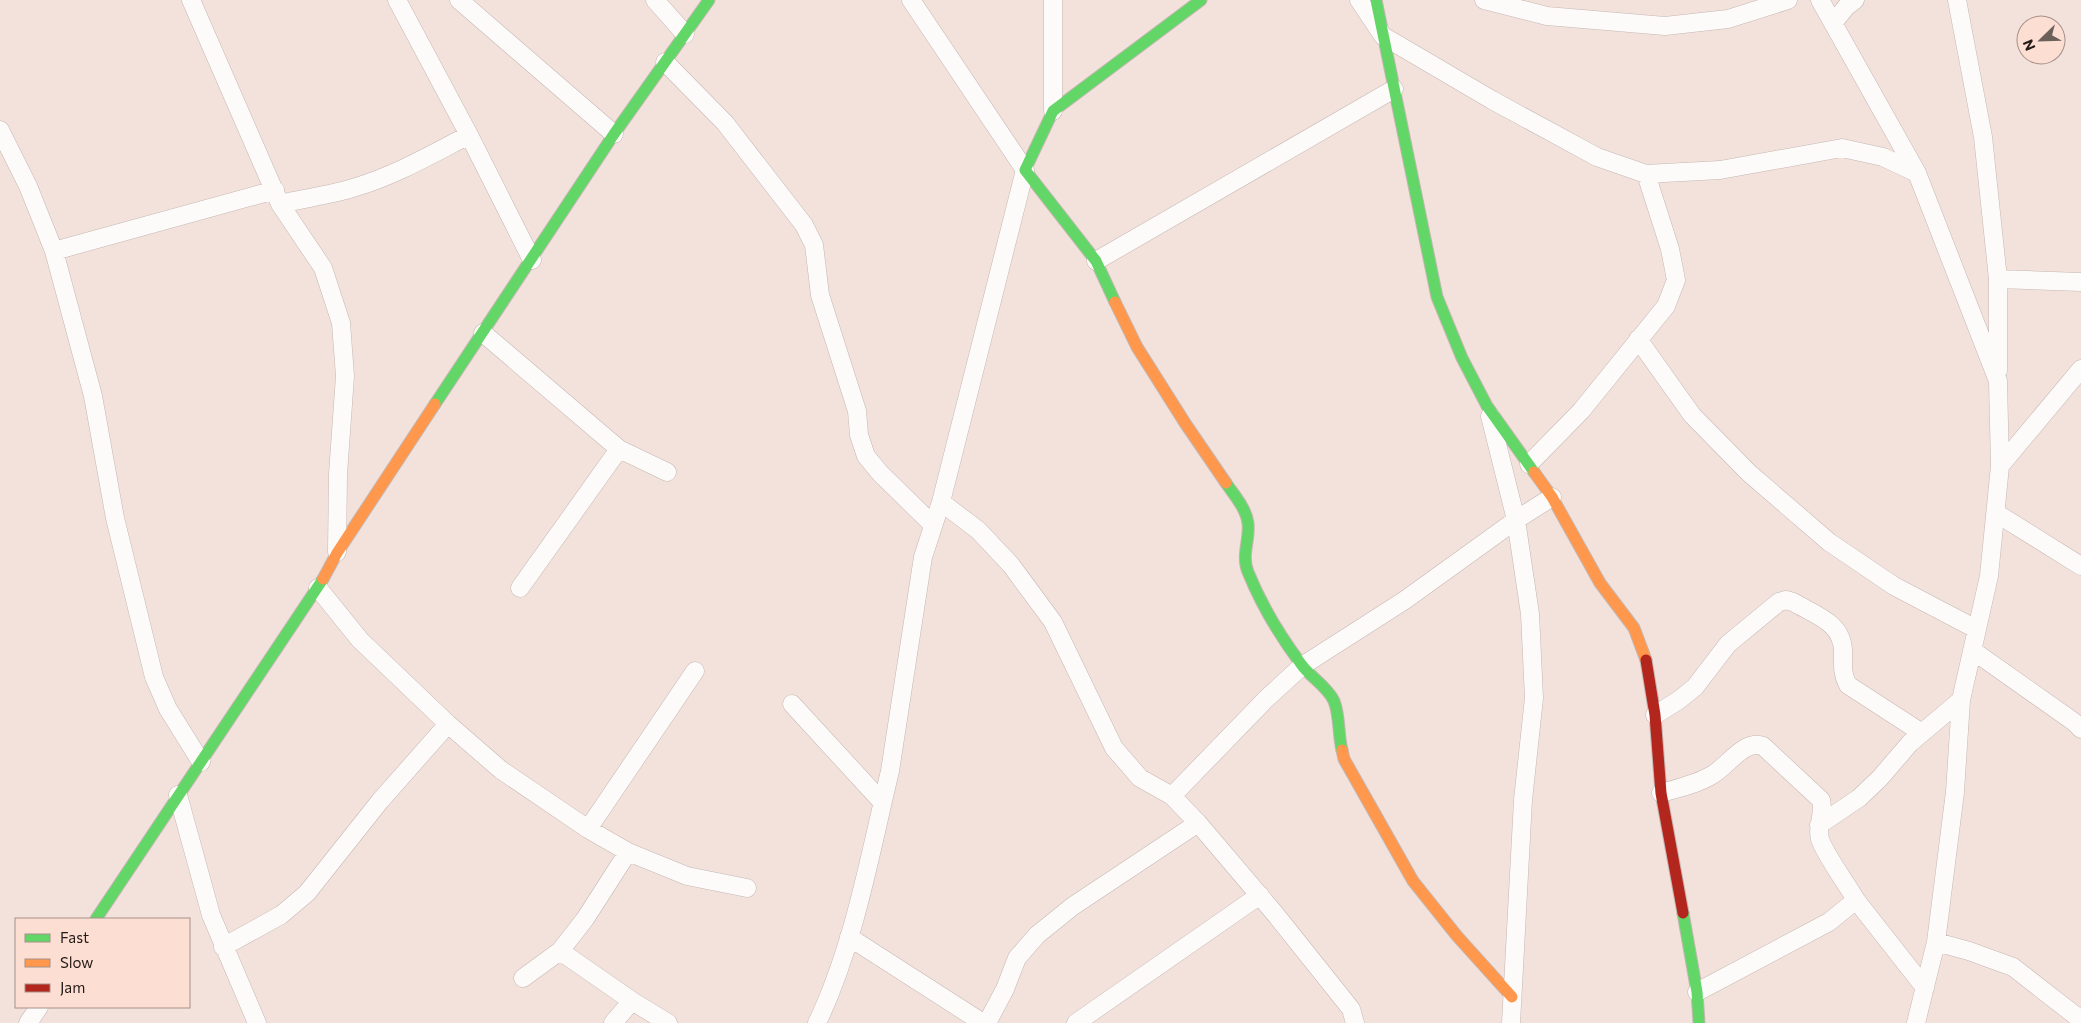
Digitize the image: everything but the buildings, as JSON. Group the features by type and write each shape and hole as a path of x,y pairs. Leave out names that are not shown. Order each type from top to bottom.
{"street":[{"path":"191,0 277,197 323,268 340,323 345,376 338,474 337,553"},
{"path":"397,0 469,135 532,260"},
{"path":"459,0 614,134"},
{"path":"655,0 685,34"},
{"path":"97,918 318,588 337,553 614,134 709,0"},
{"path":"911,0 1025,170 1096,261 1137,347 1242,506 1248,521 1248,536 1244,554 1247,570 1268,614 1302,666 1328,692 1334,702 1340,747 1344,759 1413,881 1457,936 1512,997"},
{"path":"817,1023 827,1003 850,937 890,771 923,557 940,502 1025,170 1053,111 1052,0"},
{"path":"1053,111 1201,0"},
{"path":"1359,0 1384,36 1492,100 1597,157 1646,174 1720,170 1842,148 1883,157 1917,173"},
{"path":"1376,0 1437,297 1462,358 1487,406 1552,497 1600,583 1634,628 1646,659 1654,715 1661,793 1697,992 1699,1023"},
{"path":"1484,0 1547,16 1664,26 1728,19 1788,0"},
{"path":"1820,0 1917,173 1998,381"},
{"path":"1834,22 1846,7 1855,0"},
{"path":"1916,1023 1936,942 1955,792 1961,700 1989,576 2000,466 1998,279 1983,137 1958,0"},
{"path":"665,62 725,123 804,225 814,245 820,295 857,411 859,435 866,456 880,473 933,525"},
{"path":"1096,261 1394,89"},
{"path":"0,130 28,186 54,251 93,396 115,518 154,676 168,709 201,762"},
{"path":"54,251 277,197 355,188 411,166 469,135"},
{"path":"1529,464 1581,411 1666,306 1676,280 1670,249 1646,174"},
{"path":"1998,279 2081,282"},
{"path":"483,333 619,449 667,472"},
{"path":"1638,340 1692,415 1749,473 1829,542 1894,586 1976,629"},
{"path":"2000,466 2081,369"},
{"path":"1487,406 1516,520 1530,614 1534,698 1523,800 1511,1023"},
{"path":"520,588 619,449"},
{"path":"1172,796 1266,699 1302,666 1406,600 1516,520 1552,497"},
{"path":"940,502 978,530 1011,565 1053,622 1114,748 1140,778 1172,796 1198,823 1260,895 1351,1008 1355,1023"},
{"path":"1996,513 2081,566"},
{"path":"318,588 360,640 448,724 502,770 588,829 628,852 687,876 746,888"},
{"path":"1654,715 1679,700 1695,687 1728,644 1779,602 1786,600 1793,602 1835,626 1844,644 1843,676 1848,685 1922,733"},
{"path":"1972,650 2074,722 2081,729"},
{"path":"588,829 695,670"},
{"path":"1819,825 1859,798 1922,733 1961,700"},
{"path":"792,704 882,802"},
{"path":"223,947 282,916 307,893 380,800 448,724"},
{"path":"1661,793 1701,781 1714,774 1747,747 1757,744 1764,746 1821,800 1824,810 1819,825 1820,839 1856,900 1925,988"},
{"path":"178,795 211,916 257,1023"},
{"path":"987,1023 1005,989 1017,958 1037,935 1073,906 1198,823"},
{"path":"523,978 560,951 585,919 628,852"},
{"path":"1076,1023 1260,895"},
{"path":"1697,992 1801,938 1828,922 1856,900"},
{"path":"850,937 982,1023"},
{"path":"1936,942 1969,951 2013,967 2081,1020"},
{"path":"560,951 632,1001 668,1023"},
{"path":"613,1023 632,1001"},
{"path":"28,1023 38,1008"}],"traffic: fast":[{"path":"435,404 614,134 709,0"},
{"path":"1115,302 1096,261 1025,170 1053,111 1201,0"},
{"path":"1376,0 1437,297 1462,358 1487,406 1534,472"},
{"path":"1226,483 1247,517 1248,529 1245,560 1253,584 1278,631 1293,653 1334,701 1342,750"},
{"path":"97,918 323,579"},
{"path":"1683,913 1697,992 1699,1023"}],"traffic: slow":[{"path":"1115,302 1137,347 1226,483"},
{"path":"323,579 337,553 435,404"},
{"path":"1534,472 1552,497 1600,583 1634,628 1646,660"},
{"path":"1342,750 1344,759 1413,881 1457,936 1512,997"}],"traffic: jam":[{"path":"1646,660 1655,715 1661,793 1683,913"}]}
